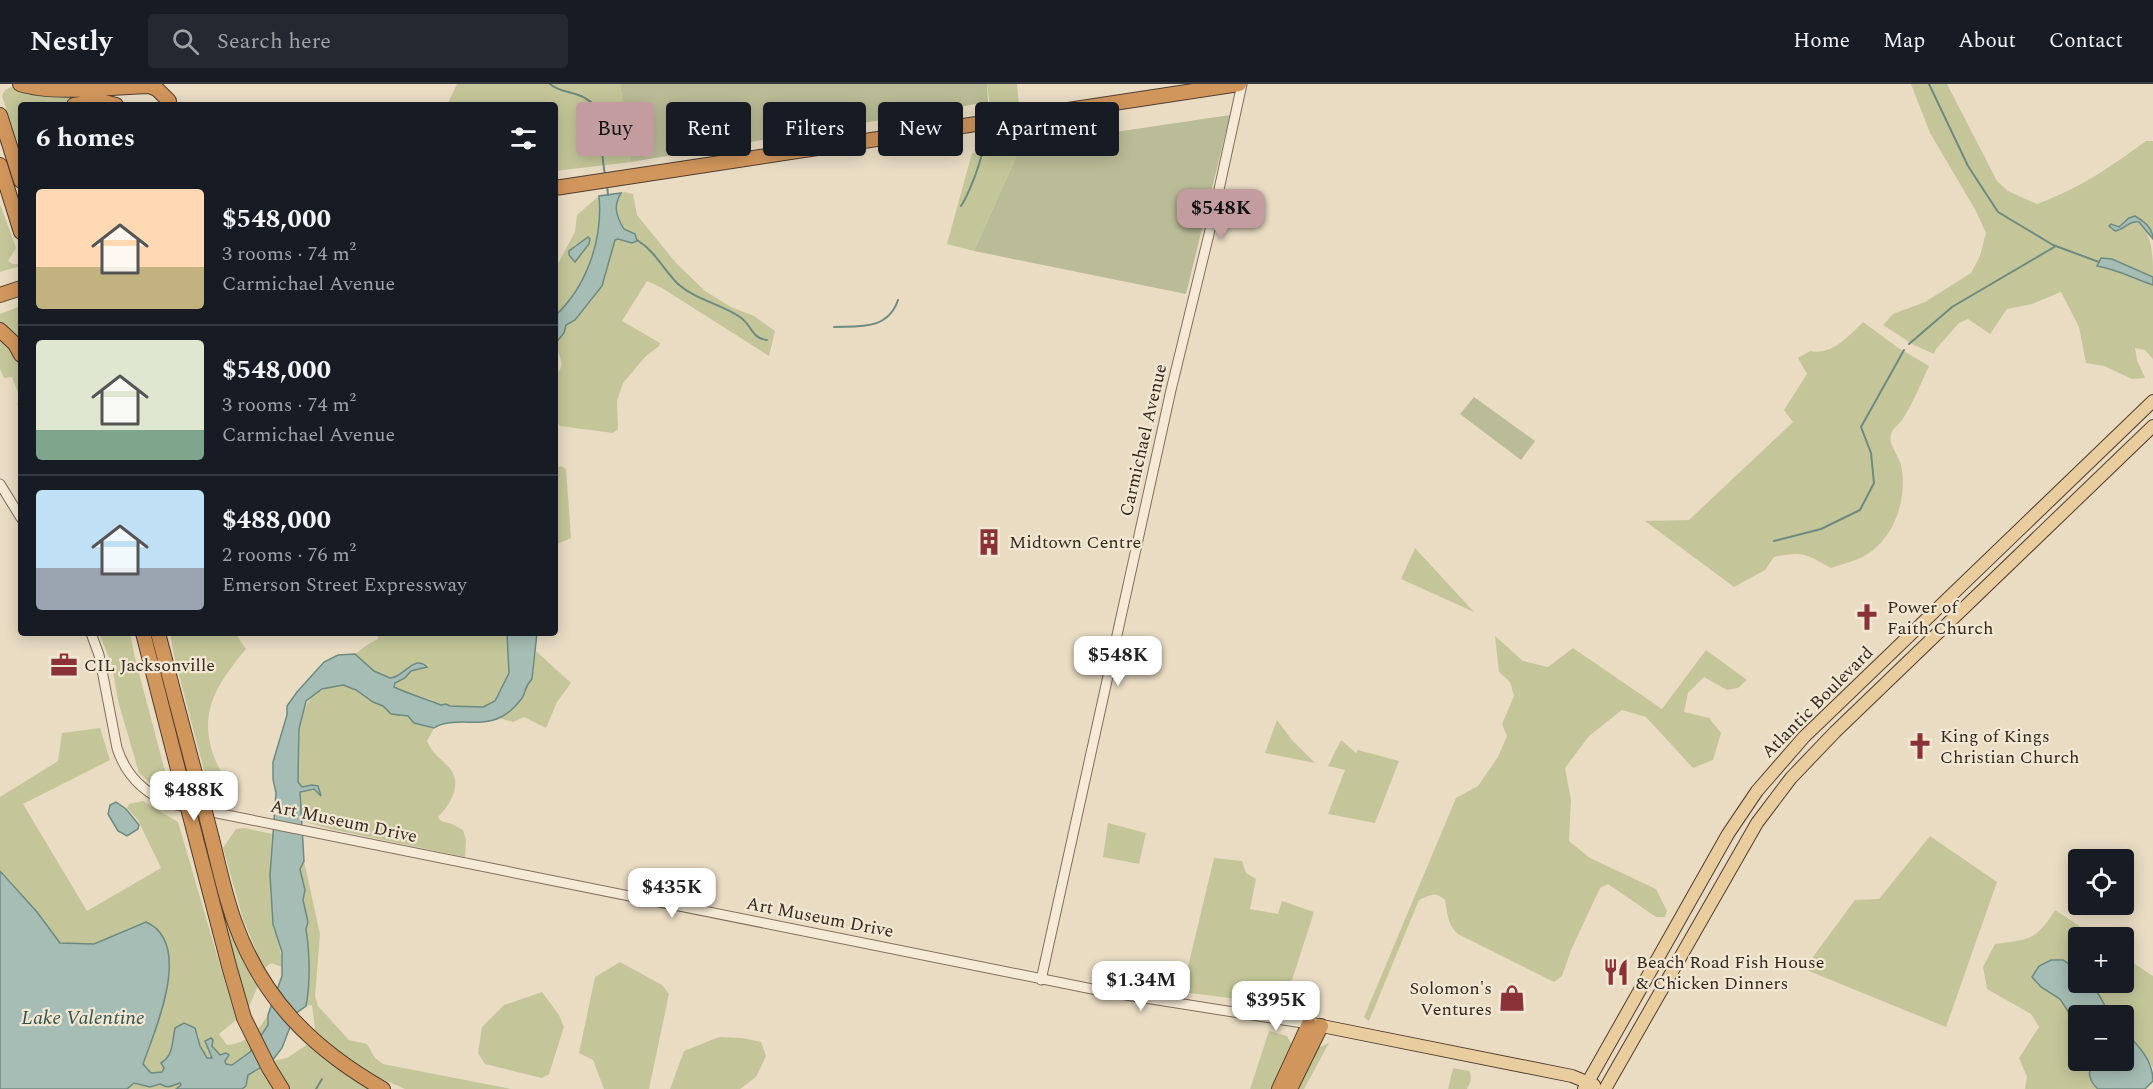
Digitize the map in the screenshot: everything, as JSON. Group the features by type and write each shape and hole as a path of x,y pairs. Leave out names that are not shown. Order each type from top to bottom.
{"highway":[{"path":"20,84 55,89 152,85 169,101"},
{"path":"558,188 1240,84"},
{"path":"0,114 18,171"},
{"path":"0,165 18,222"},
{"path":"0,196 18,232"},
{"path":"0,289 18,289"},
{"path":"0,295 18,290"},
{"path":"0,330 18,350"},
{"path":"137,636 155,679"},
{"path":"144,636 244,1018 282,1089"},
{"path":"159,636 235,924 247,951 276,999 306,1034 329,1055 383,1089"},
{"path":"164,636 169,675"},
{"path":"1279,1089 1315,1025"},
{"path":"1290,1089 1315,1025"}],"main road":[{"name":"Atlantic Boulevard","path":"1586,1086 1728,834 1772,772 1804,737 2153,401"},
{"name":"Atlantic Boulevard","path":"1604,1089 1739,852 1770,803 1835,732 2153,426"},
{"name":"Art Museum Drive","path":"1315,1025 1572,1076 1586,1086 1604,1089"}],"street":[{"name":"Carmichael Avenue","path":"1041,980 1172,383 1211,226 1240,84"},
{"path":"0,484 18,513"},
{"name":"Art Museum Drive","path":"92,636 99,655 121,760 136,782 154,796 172,804 1041,980 1173,1004 1315,1025"}],"green space":[{"path":"457,84 620,84 623,102 576,102 576,156 630,156 631,162 558,171 558,102 448,102"},
{"path":"620,84 987,84 988,102 975,102 975,104 963,106 963,102 878,102 878,120 866,123 866,102 763,102 763,140 751,142 751,102 666,102 667,156 631,162 630,156 654,156 654,102 623,102"},
{"path":"987,84 1017,84 1019,102 989,102"},
{"path":"1911,84 1947,84 1997,181 2008,191 2037,204 2081,184 2107,169 2146,141 2153,141 2153,233 2147,225 2129,218 2119,227 2111,229 2123,228 2134,221 2140,224 2151,244 2153,277 2112,259 2097,265 2112,268 2153,285 2153,359 2145,350 2135,348 2137,360 2145,378 2132,379 2104,366 2086,363 2079,327 2061,292 2032,304 2007,309 1990,334 1968,319 1959,323 1934,354 1914,345 1883,325 1893,314 1925,302 1971,273 1980,256 1986,233 1976,211 1930,133"},
{"path":"11,87 68,95 69,99 66,102 18,102 18,142 2,96 5,90"},
{"path":"1230,115 1186,294 974,251 1017,156 1119,156 1119,131"},
{"path":"972,153 975,153 975,156 1017,156 974,251 947,244"},
{"path":"621,193 633,194 637,215 676,263 705,291 731,307 754,316 775,331 769,356 662,288 647,281 622,321 660,343 623,383 617,401 618,429 613,433 560,426 558,423 558,372 562,364 558,352 558,340 564,333 566,325 575,320 602,286 615,240 632,243 617,214 617,201"},
{"path":"599,196 598,229 590,261 576,290 558,313 558,263 575,232 577,215","holes":["587,237 589,244 575,261 569,255 574,246"]},
{"path":"0,204 16,248 8,261 18,264 18,267 0,272"},
{"path":"18,307 18,343 0,325 0,314"},
{"path":"1863,322 1897,347 1929,366 1908,411 1890,438 1901,465 1903,490 1892,527 1876,548 1853,561 1831,568 1804,555 1774,557 1765,570 1734,587 1645,521 1689,520 1793,422 1784,410 1807,374 1798,358 1810,351 1818,352 1832,348 1846,339"},
{"path":"0,336 18,359 18,393 12,377 4,378 0,369"},
{"path":"1474,397 1535,441 1521,460 1460,414"},
{"path":"558,467 566,469 571,538 558,544"},
{"path":"1415,548 1474,612 1401,579"},
{"path":"100,636 131,636 170,790 150,783 139,773 118,701 112,665"},
{"path":"171,636 237,636 246,649 217,689 209,717 208,732 211,748 231,788 233,803 212,801"},
{"path":"378,636 507,636 509,672 495,701 490,705 475,708 441,705 394,687 395,683 408,674 423,669 408,666 405,672 390,678 374,671 355,654 378,639"},
{"path":"1495,636 1523,661 1548,667 1573,648 1662,709 1706,650 1747,680 1738,688 1727,690 1704,677 1688,693 1684,712 1709,718 1721,733 1713,760 1693,768 1646,717 1622,710 1589,736 1565,768 1571,800 1569,841 1590,858 1656,889 1667,911 1665,917 1656,917 1608,884 1600,888 1571,950 1562,976 1554,982 1458,934 1450,923 1445,900 1436,895 1430,895 1419,900 1369,1021 1364,1017 1456,798 1478,786 1498,757 1507,736 1502,724 1514,696 1510,682 1499,672"},
{"path":"536,651 571,683 557,702 546,728 524,717 513,722 499,718 509,709 532,679"},
{"path":"343,685 383,706 391,714 408,716 414,723 434,728 427,741 435,754 451,770 455,782 453,795 447,807 438,817 441,821 463,830 466,840 465,857 302,821 299,809 300,791 315,789 312,785 302,788 298,782 301,720 305,707 312,697 325,689"},
{"path":"1277,720 1292,740 1315,763 1265,753"},
{"path":"100,728 110,760 23,804 87,911 161,868 138,820 127,808 129,804 143,801 178,822 236,1020 219,1034 227,1045 241,1042 256,1032 268,1015 268,1025 256,1044 246,1056 233,1064 226,1065 212,1043 207,1046 212,1058 207,1058 200,1046 198,1034 174,1033 174,1044 162,1072 151,1073 143,1065 163,1009 146,922 94,944 60,943 37,912 0,871 0,797 58,761 62,733"},
{"path":"1341,740 1356,753 1358,750 1399,761 1375,823 1328,814 1345,770 1328,766"},
{"path":"1108,823 1146,833 1139,864 1103,857"},
{"path":"245,828 272,834 271,902 282,967 271,963 264,969 243,919 223,848 236,829"},
{"path":"1930,836 1997,882 1946,1027 1804,969 1855,900 1879,899"},
{"path":"1214,858 1242,861 1246,873 1256,879 1250,909 1278,914 1282,901 1314,912 1284,1005 1182,992"},
{"path":"304,861 320,934 315,996 318,1006 349,1040 367,1044 375,1058 383,1064 511,1089 405,1089 367,1072 313,1032 315,1028 312,1005 306,1006 310,975 306,929 308,922 303,900 305,890 300,869"},
{"path":"221,901 258,986 248,1009 218,902"},
{"path":"2055,910 2081,927 2068,927 2068,963 2063,960 2041,987 2060,999 2068,1011 2068,1071 2090,1071 2092,1082 2098,1089 2025,1089 2027,1077 2019,1058 2039,1027 2031,1014 1987,989 1983,967 1995,944 2031,937"},
{"path":"620,962 662,985 669,994 649,1089 604,1089 593,1060 579,1053 595,977"},
{"path":"2134,964 2153,976 2153,1068 2134,1041 2134,1005 2104,1005 2097,993 2134,993"},
{"path":"542,992 559,1015 564,1027 549,1074 542,1078 485,1064 478,1053 482,1027 504,1005"},
{"path":"1269,1031 1287,1036 1292,1045 1276,1089 1250,1089"},
{"path":"719,1037 761,1042 766,1056 756,1077 740,1089 670,1089 684,1051"},
{"path":"1329,1043 1304,1089 1295,1089 1315,1049"},
{"path":"308,1044 325,1060 368,1089 242,1089 246,1086 248,1076 272,1061 287,1058"},
{"path":"1453,1068 1469,1071 1471,1078 1467,1089 1448,1089"},
{"path":"132,1083 143,1086 160,1084 170,1086 180,1083 181,1085 176,1089 127,1089"}],"water":[{"path":"621,193 616,207 617,215 624,229 635,234 637,241 632,243 615,240 602,286 575,320 566,325 564,333 558,340 558,313 576,291 595,245 600,212 599,196"},
{"path":"2135,216 2147,225 2153,239 2139,222 2132,222 2115,231 2109,226 2111,224 2119,227"},
{"path":"588,237 589,244 575,262 569,255 569,251"},
{"path":"2101,258 2112,259 2153,277 2153,285 2097,266"},
{"name":"Lake Valentine","path":"507,636 537,636 532,679 515,706 504,716 493,720 449,723 434,728 414,723 408,716 391,714 383,706 343,685 322,689 306,701 299,729 298,782 302,787 318,786 321,796 314,789 300,792 304,861 300,869 305,890 303,900 308,922 306,929 309,968 308,996 306,1006 295,1014 282,1048 272,1061 248,1075 246,1086 242,1089 176,1089 181,1085 180,1083 150,1087 134,1083 127,1089 0,1089 0,871 37,912 60,943 94,944 146,922 160,933 167,948 169,967 162,1010 143,1064 151,1073 162,1072 164,1068 161,1063 170,1052 175,1028 184,1023 195,1028 200,1046 207,1058 212,1058 205,1041 211,1038 212,1046 220,1055 226,1053 229,1055 225,1061 226,1064 232,1065 250,1052 268,1025 268,1015 282,976 282,952 273,924 270,875 276,793 273,762 287,715 287,706 324,662 338,655 355,654 374,671 390,678 417,663 422,664 427,667 411,671 405,678 395,683 394,687 441,705 450,706 483,707 495,701 509,673"},
{"path":"116,802 126,809 139,825 138,829 127,836 118,831 108,814 110,805"},
{"path":"2051,960 2063,960 2068,963 2068,993 2097,993 2104,1005 2068,1005 2068,1011 2060,999 2041,987 2032,977 2039,966"},
{"path":"2134,1042 2148,1060 2153,1081 2145,1089 2098,1089 2090,1076 2090,1071 2134,1071"}],"waterway":[{"path":"550,84 592,102 599,113 605,176"},
{"path":"1929,84 1968,166 1998,212 2053,245 2099,262"},
{"path":"961,206 975,177 981,156"},
{"path":"607,185 608,195"},
{"path":"637,240 649,249 678,284 740,317 758,337 767,340"},
{"path":"1909,344 1952,307 2056,246"},
{"path":"834,327 863,326 880,321 887,317 898,300"},
{"path":"1774,541 1821,529 1860,510 1874,483 1871,453 1861,427 1904,350"},
{"path":"316,1089 322,1079"}],"place":[{"name":"Midtown Centre","path":"989,542"},
{"name":"Power of Faith Church","path":"1867,617"},
{"name":"CIL Jacksonville","path":"64,665"},
{"name":"King of Kings Christian Church","path":"1920,746"},
{"name":"Beach Road Fish House & Chicken Dinners","path":"1616,972"},
{"name":"Solomon's Ventures","path":"1512,998"}]}
